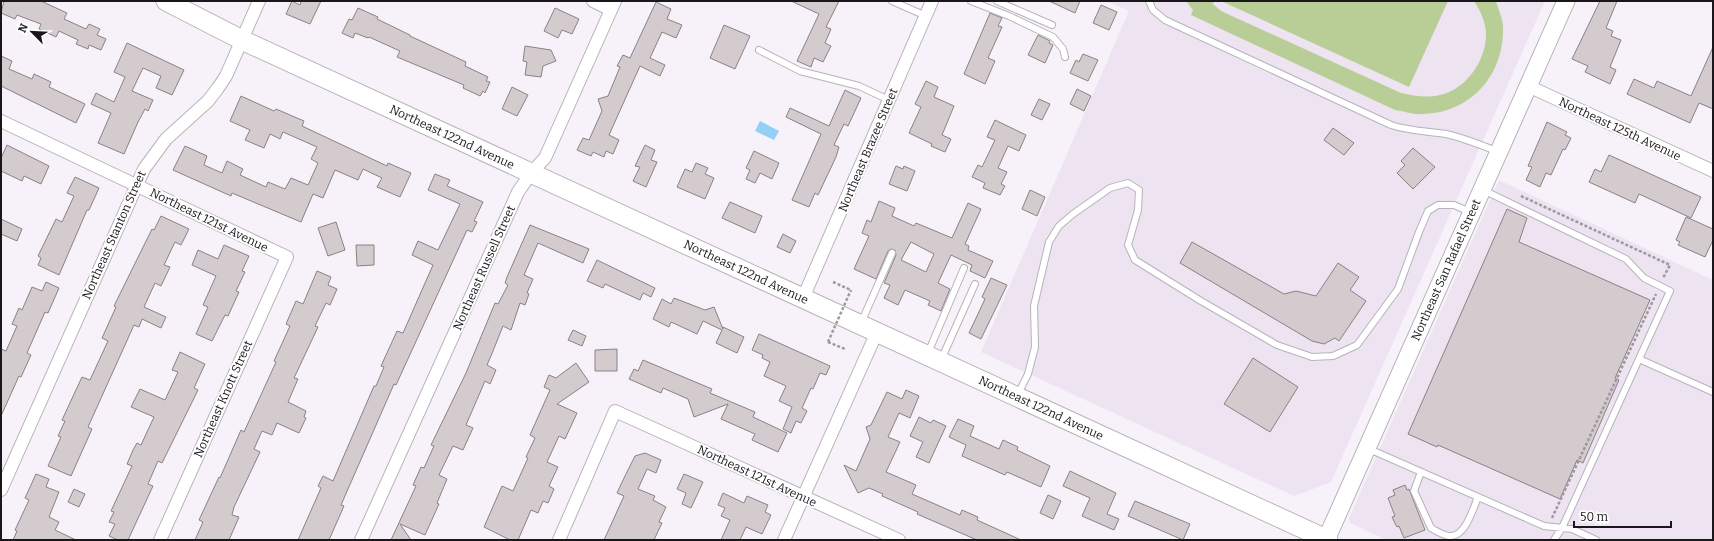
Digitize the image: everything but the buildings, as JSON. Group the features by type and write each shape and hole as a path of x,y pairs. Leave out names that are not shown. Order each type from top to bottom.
{"main road":[{"name":"Northeast 122nd Avenue","path":"166,1 242,40 1327,540"}],"street":[{"name":"Northeast Stanton Street","path":"1,490 136,184 144,169 166,139 208,101 218,88 226,76 259,1"},
{"path":"593,1 613,5"},
{"name":"Northeast Brazee Street","path":"803,298 932,1"},
{"name":"Northeast San Rafael Street","path":"1327,540 1566,1"},
{"name":"Northeast Russell Street","path":"360,540 518,192 531,173 545,158 613,5"},
{"name":"Northeast 125th Avenue","path":"1528,86 1713,171"},
{"name":"Northeast 121st Avenue","path":"1,122 136,184 287,257"},
{"name":"Northeast Knott Street","path":"160,540 287,257"},
{"path":"784,540 803,497 869,329"},
{"name":"Northeast 121st Avenue","path":"559,540 615,411 899,540"}],"lane":[{"path":"892,1 926,16"},
{"path":"971,1 1009,16 1053,37 1063,49 1065,57"},
{"path":"997,1 1052,26"},
{"path":"1149,1 1152,10 1165,20 1391,125 1406,130 1445,134 1468,140 1499,152"},
{"path":"759,50 800,71 859,86 889,100"},
{"path":"1017,397 1028,374 1035,347 1034,306 1049,242 1059,226 1110,188 1128,183 1140,190 1138,210 1128,245 1135,260 1201,301 1277,345 1312,356 1332,356 1357,345 1398,289 1428,211 1438,205 1454,205 1472,212"},
{"path":"1482,190 1626,259 1644,278 1670,291 1562,528 1554,540"},
{"path":"869,329 892,253"},
{"path":"934,359 964,268"},
{"path":"934,359 975,284"},
{"path":"1639,359 1713,392"},
{"path":"1367,448 1548,527 1572,529 1596,540"},
{"path":"1421,472 1414,491 1427,524 1431,528 1449,536 1457,534 1463,530 1478,497"}],"path":[{"path":"1513,193 1670,265 1548,527"},
{"path":"833,282 851,290 828,342 845,349"}],"shaded area":[{"path":"1107,1 1545,1 1331,482 1294,496 981,352 1129,11"},
{"path":"1499,180 1713,280 1713,540 1386,540 1350,523 1349,518"}],"green space":[{"path":"1186,1 1214,1 1213,4 1221,11 1401,93 1416,96 1435,96 1450,92 1467,80 1474,71 1483,52 1486,32 1482,16 1474,1 1496,1 1503,25 1502,45 1498,61 1491,76 1470,99 1456,107 1440,112 1416,114 1395,110 1191,15 1193,10"},
{"path":"1221,1 1448,1 1409,87"}],"water":[{"path":"760,121 779,131 774,140 755,131"}]}
